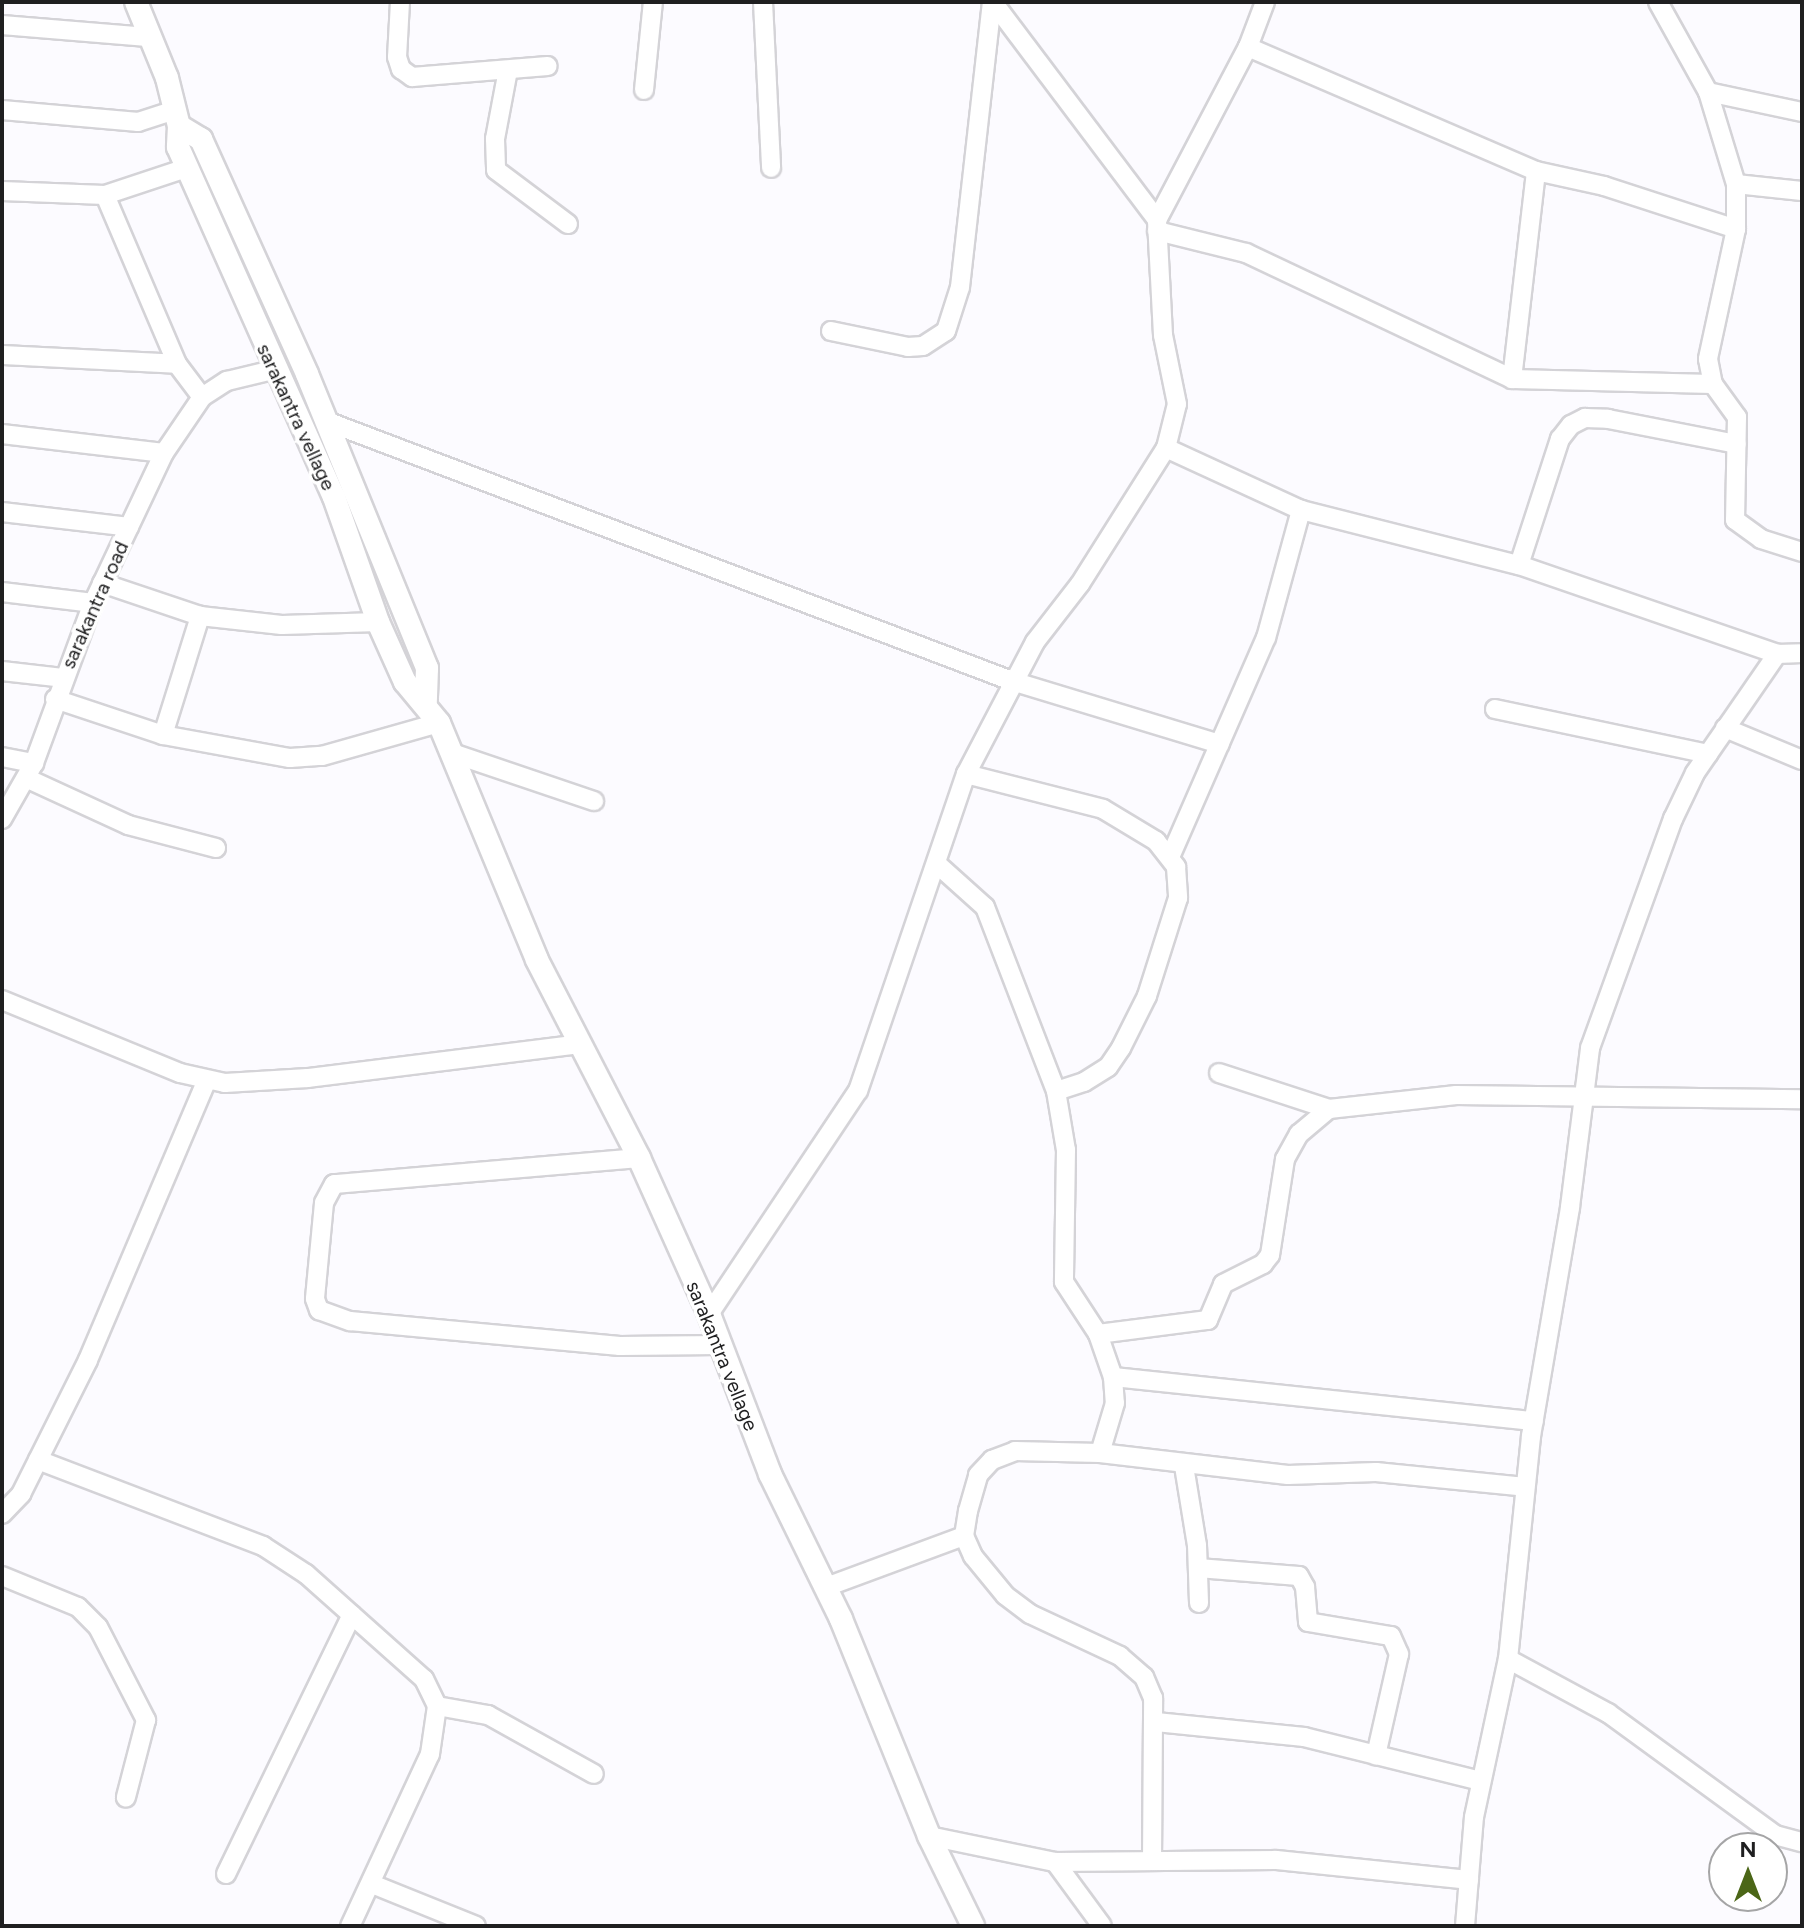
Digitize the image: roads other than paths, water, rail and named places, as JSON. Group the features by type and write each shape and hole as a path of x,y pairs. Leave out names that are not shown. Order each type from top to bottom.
{"street":[{"path":"400,2 397,57 401,69 412,77 548,66"},
{"path":"644,90 653,2"},
{"path":"763,2 771,168"},
{"path":"993,2 1157,225 1246,253 1512,379 1713,384"},
{"path":"831,331 908,347 923,346 946,331 960,287 993,2"},
{"path":"709,1314 858,1091 966,774 1012,681 1166,448 1177,404 1163,335 1157,225 1248,47 1265,2"},
{"path":"1658,2 1708,92 1736,184 1736,229 1712,329 1708,359 1713,384 1734,408 1737,444 1735,520 1761,539 1802,552"},
{"path":"2,110 138,122 177,118 133,5"},
{"path":"2,25 148,37"},
{"path":"1248,47 1536,171 1618,190 1736,229"},
{"path":"508,70 495,139 496,170 568,224"},
{"path":"1708,92 1802,112"},
{"name":"sarakantra vellage","path":"177,118 201,139 215,167 326,421 427,668 426,702"},
{"name":"sarakantra vellage","path":"177,118 178,147 186,168 273,370 334,497 378,622 405,682 426,702 439,723 537,960 639,1158 709,1314 718,1345 770,1474 826,1587 929,1836 973,1926"},
{"path":"2,191 105,195 186,168"},
{"path":"1512,379 1536,171"},
{"path":"1736,184 1802,191"},
{"path":"105,195 177,364 202,397"},
{"path":"2,355 177,364"},
{"name":"sarakantra road","path":"2,819 30,770 93,603 164,453 202,397 227,381 273,370"},
{"path":"1519,565 1560,439 1571,425 1585,418 1608,419 1737,444"},
{"path":"326,421 1012,681 1220,744"},
{"path":"2,434 164,453"},
{"path":"1166,448 1301,510 1519,565 1777,654 1802,653"},
{"path":"1056,1091 1084,1082 1108,1067 1147,996 1178,898 1171,855 1266,638 1301,510"},
{"path":"2,512 129,527"},
{"path":"102,583 200,616 282,625 378,622"},
{"path":"2,592 93,603"},
{"path":"163,735 200,616"},
{"path":"1465,1926 1480,1781 1508,1659 1525,1487 1590,1048 1673,819 1708,754 1777,654"},
{"path":"2,671 63,678"},
{"path":"55,699 163,735 290,758 322,756 439,723"},
{"path":"1495,709 1708,754"},
{"path":"1725,728 1802,760"},
{"path":"452,753 594,801"},
{"path":"2,757 128,825 216,848"},
{"path":"966,774 1103,809 1136,826 1171,855"},
{"path":"937,864 985,907 1056,1091 1066,1150 1064,1282 1098,1334 1113,1377 1115,1403 1100,1453"},
{"path":"2,1000 207,1080 308,1078 581,1044"},
{"path":"1219,1073 1329,1109 1456,1095 1802,1099"},
{"path":"2,1514 21,1494 88,1360 207,1080"},
{"path":"1098,1334 1208,1320 1223,1284 1263,1264 1270,1255 1285,1159 1299,1134 1329,1109"},
{"path":"639,1158 334,1184 324,1203 315,1299 319,1310 350,1321 620,1346 718,1345"},
{"path":"1113,1377 1534,1421"},
{"path":"1152,1861 1156,1722 1144,1677 1120,1656 1030,1614 1005,1595 964,1536 978,1475 992,1460 1015,1451 1100,1453 1184,1466 1288,1475 1376,1472 1525,1487"},
{"path":"38,1460 263,1546 306,1574 424,1679 437,1706 430,1754 350,1926"},
{"path":"1184,1466 1198,1568 1199,1603"},
{"path":"826,1587 964,1536"},
{"path":"1198,1568 1299,1576 1305,1587 1308,1622 1391,1636 1399,1654 1376,1755"},
{"path":"2,1576 78,1607 98,1627 146,1720 126,1797"},
{"path":"226,1874 352,1615"},
{"path":"1508,1659 1608,1713 1775,1835 1802,1842"},
{"path":"437,1706 488,1715 594,1774"},
{"path":"1156,1722 1304,1737 1480,1781"},
{"path":"929,1836 1055,1862 1336,1863 1469,1880"},
{"path":"1055,1862 1102,1926"},
{"path":"372,1884 471,1925"}]}
